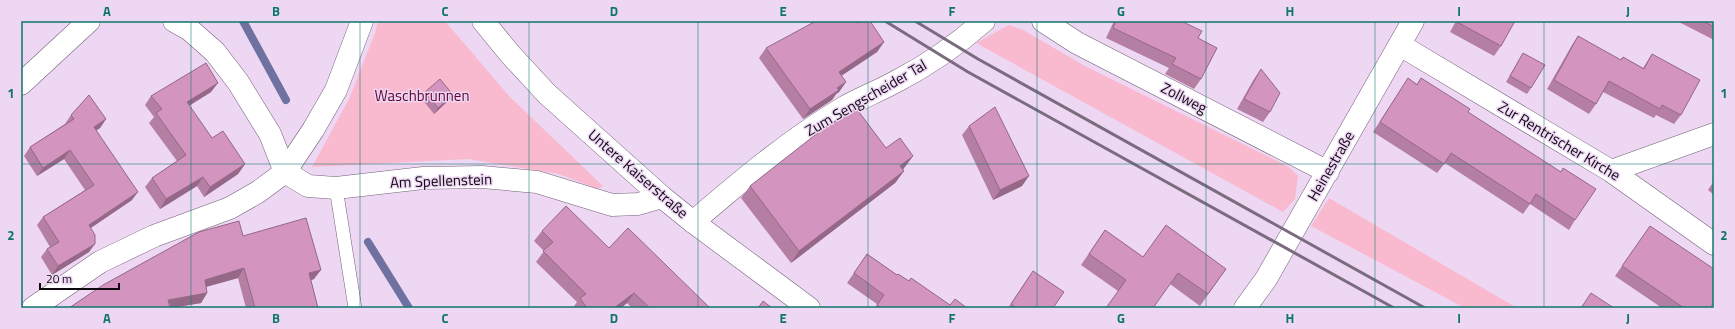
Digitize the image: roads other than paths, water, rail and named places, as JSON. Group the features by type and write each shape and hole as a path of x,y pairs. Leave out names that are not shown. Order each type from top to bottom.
{"street":[{"path":"21,84 88,21"},
{"path":"174,21 190,30 215,52 238,82 270,134 285,172"},
{"path":"33,308 100,262 154,236 230,208 258,192 285,172 313,130 336,90 362,21"},
{"name":"Untere Kaiserstraße","path":"483,21 510,54 547,94 662,197 693,222 810,308"},
{"name":"Zum Sengscheider Tal","path":"693,222 758,167 804,133 848,105 896,82 928,62 984,21"},
{"name":"Zollweg","path":"1043,21 1077,43 1328,172"},
{"name":"Heinestraße","path":"1245,308 1266,279 1413,21"},
{"name":"Zur Rentrischer Kirche","path":"1400,45 1611,171 1714,244"},
{"path":"1611,171 1714,134"},
{"name":"Am Spellenstein","path":"285,172 308,186 336,188 423,178 482,177 537,182 612,205 638,204 662,197"}],"lane":[{"path":"336,188 355,308"}],"waterway":[{"path":"243,21 286,100"},
{"path":"368,242 409,308"}],"railway":[{"path":"885,21 968,72 1394,308"},
{"path":"915,21 978,59 1425,308"}],"park label":[{"name":"Waschbrunnen","path":"422,96"}]}
